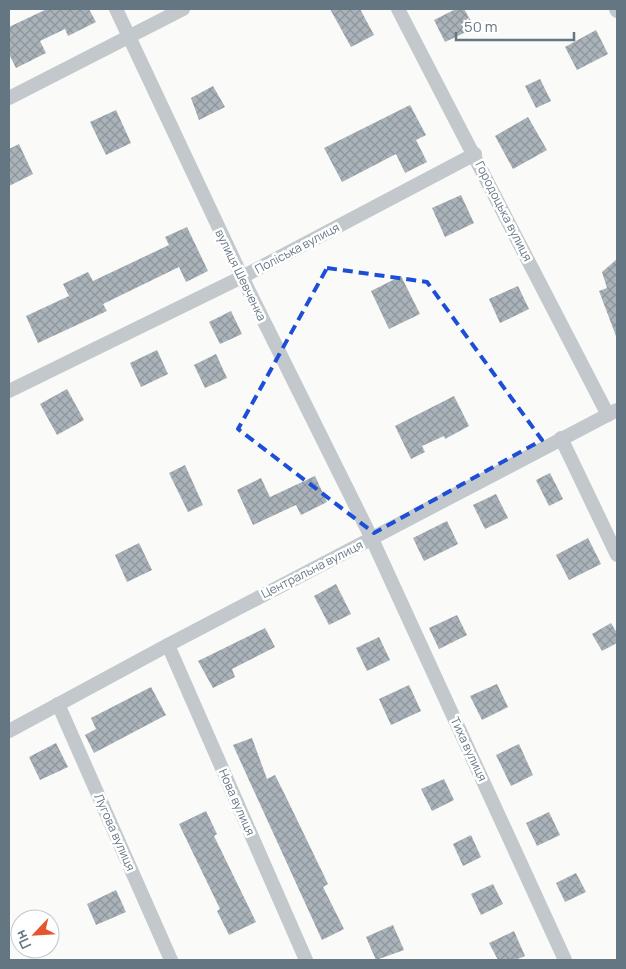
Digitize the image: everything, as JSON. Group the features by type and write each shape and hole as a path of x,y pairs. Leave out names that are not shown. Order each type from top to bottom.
{"street":[{"name":"вулиця Шевченка","path":"116,9 242,277 372,538"},
{"path":"9,98 183,9"},
{"name":"Городоцька вулиця","path":"398,9 612,413"},
{"name":"Поліська вулиця","path":"9,391 242,277 475,154"},
{"name":"Центральна вулиця","path":"9,731 168,644 612,413"},
{"path":"561,438 617,555"},
{"name":"Тиха вулиця","path":"372,538 565,960"},
{"name":"Нова вулиця","path":"168,644 306,960"},
{"name":"Лугова вулиця","path":"58,704 171,960"}],"highlighted area":[{"path":"327,268 427,282 542,440 374,533 238,429"}],"building":[{"path":"47,9 89,9 96,22 68,36 65,29 40,41 46,53 16,68 9,54 9,27"},
{"path":"330,9 360,9 374,35 351,47"},
{"path":"456,9 464,9 471,21 462,25 466,32 445,42 434,20"},
{"path":"596,30 608,54 577,70 565,47"},
{"path":"540,79 551,101 536,108 525,86"},
{"path":"213,86 225,107 199,120 191,98"},
{"path":"410,105 426,135 416,140 427,162 405,173 396,154 342,182 324,148"},
{"path":"116,110 131,143 106,155 90,122"},
{"path":"528,117 547,150 513,169 495,136"},
{"path":"19,144 33,174 9,186 9,149"},
{"path":"461,195 474,223 445,237 432,208"},
{"path":"187,227 208,271 186,282 179,267 103,304 107,311 38,343 26,316 69,296 63,284 88,272 93,281 169,245 165,237"},
{"path":"617,259 616,336 599,291 607,288 602,272"},
{"path":"401,276 420,314 389,329 371,291"},
{"path":"518,286 529,309 500,323 489,299"},
{"path":"231,311 242,334 220,344 209,322"},
{"path":"157,350 168,374 141,387 130,363"},
{"path":"216,354 227,378 205,388 194,365"},
{"path":"67,389 84,420 57,435 40,404"},
{"path":"454,396 469,426 445,439 444,436 422,446 425,452 411,459 395,426"},
{"path":"185,465 203,505 188,512 169,473"},
{"path":"550,473 563,499 549,506 536,480"},
{"path":"315,476 327,502 301,515 296,505 253,525 237,490 261,478 270,497"},
{"path":"496,494 508,518 485,529 473,505"},
{"path":"447,521 458,544 424,561 413,538"},
{"path":"588,538 601,564 569,580 556,555"},
{"path":"139,543 152,570 127,582 115,555"},
{"path":"336,584 351,614 329,625 314,596"},
{"path":"457,615 467,635 439,649 429,628"},
{"path":"611,623 617,633 617,643 602,651 592,634"},
{"path":"265,628 275,647 232,669 235,677 213,688 198,661"},
{"path":"379,637 390,660 367,671 356,648"},
{"path":"497,684 508,707 482,720 470,696"},
{"path":"409,685 421,711 391,725 379,699"},
{"path":"151,687 166,715 94,753 85,735 96,729 91,718"},
{"path":"252,738 267,779 275,775 328,884 323,887 344,929 322,940 233,745"},
{"path":"56,743 68,767 40,780 29,757"},
{"path":"519,744 533,775 511,786 496,755"},
{"path":"444,779 454,800 432,811 421,789"},
{"path":"206,811 217,834 214,836 256,922 229,935 217,911 220,909 179,824"},
{"path":"549,812 560,835 537,846 526,823"},
{"path":"471,835 481,857 463,866 453,844"},
{"path":"576,873 586,892 565,902 556,883"},
{"path":"493,884 503,904 481,915 471,894"},
{"path":"116,890 126,912 96,925 87,904"},
{"path":"393,925 404,950 376,960 366,937"},
{"path":"514,931 525,956 515,960 498,960 489,943"}]}
